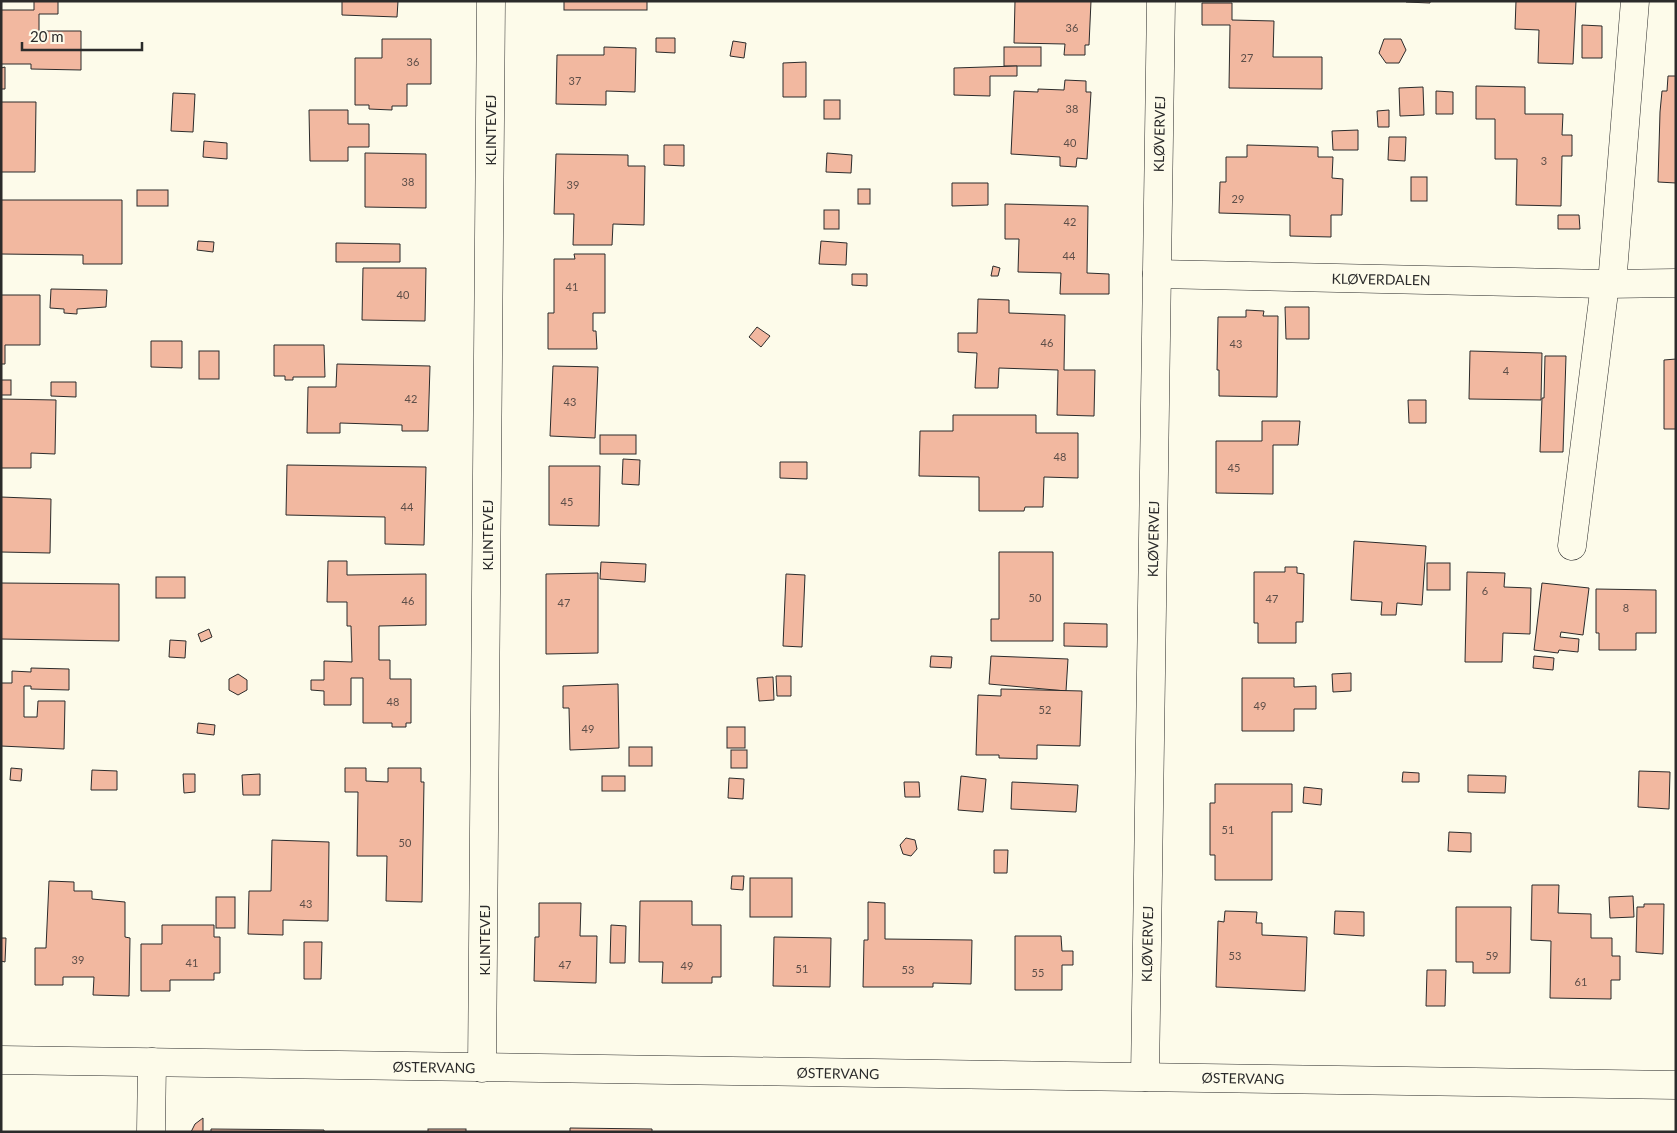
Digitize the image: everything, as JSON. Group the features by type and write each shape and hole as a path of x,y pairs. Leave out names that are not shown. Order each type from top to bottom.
{"street":[{"name":"KLINTEVEJ","path":"482,1068 491,1"},
{"name":"KLØVERVEJ","path":"1145,1077 1161,1"},
{"path":"1572,546 1609,284 1634,1"},
{"name":"KLØVERDALEN","path":"1157,274 1609,284 1676,283"},
{"name":"ØSTERVANG","path":"1,1060 1676,1085"},
{"path":"150,1132 152,1062"}],"building":[{"path":"34,1 58,1 58,14 39,14 39,31 81,31 81,70 31,69 31,64 1,64 1,10 34,10"},
{"path":"342,1 398,1 397,17 342,15"},
{"path":"564,1 647,1 647,10 564,10"},
{"path":"1015,1 1091,1 1089,45 1085,45 1085,55 1064,55 1065,44 1014,43"},
{"path":"1430,1 1430,3 1406,2"},
{"path":"1516,1 1576,1 1573,64 1538,63 1539,30 1515,29"},
{"path":"1202,3 1232,3 1232,20 1274,21 1273,57 1322,57 1322,89 1229,88 1230,25 1202,25"},
{"path":"1582,25 1602,26 1602,58 1582,58"},
{"path":"656,38 675,38 675,53 656,52"},
{"path":"382,39 431,39 431,84 407,84 407,106 392,106 392,110 369,109 369,105 355,105 355,58 382,58"},
{"path":"1384,39 1401,39 1406,50 1399,63 1386,63 1379,53"},
{"path":"733,41 746,43 744,58 730,56"},
{"path":"604,47 636,48 635,92 606,91 606,105 556,104 557,55 604,55"},
{"path":"1004,47 1041,47 1041,66 1004,66"},
{"path":"806,62 806,97 783,97 783,63"},
{"path":"1017,66 1017,76 990,76 990,96 954,95 954,68"},
{"path":"5,67 5,89 1,89 1,68"},
{"path":"1668,76 1676,76 1676,183 1658,182 1660,112 1662,91 1667,91"},
{"path":"1065,80 1086,81 1086,92 1091,92 1087,159 1077,158 1076,167 1060,166 1060,157 1011,154 1014,91 1038,92 1038,89 1064,90"},
{"path":"1476,86 1525,87 1525,114 1563,114 1562,135 1572,135 1572,156 1562,156 1561,206 1516,205 1517,159 1495,159 1495,119 1476,119"},
{"path":"1423,87 1424,115 1400,116 1399,88"},
{"path":"1436,91 1453,92 1453,114 1436,114"},
{"path":"173,93 195,94 193,132 171,131"},
{"path":"824,100 840,100 840,119 824,119"},
{"path":"1,102 36,102 35,172 1,172"},
{"path":"309,110 348,110 348,124 369,124 369,147 348,147 348,161 310,161"},
{"path":"1389,110 1389,127 1378,127 1377,111"},
{"path":"1358,130 1358,150 1333,150 1332,131"},
{"path":"1389,137 1406,137 1405,161 1388,160"},
{"path":"204,141 227,143 227,159 203,157"},
{"path":"664,145 684,145 684,166 664,165"},
{"path":"1247,145 1318,147 1318,157 1333,157 1332,178 1343,179 1342,215 1331,215 1331,237 1290,236 1290,215 1219,213 1220,182 1226,182 1226,157 1247,157"},
{"path":"365,153 426,154 426,208 365,207"},
{"path":"827,153 852,155 851,173 826,172"},
{"path":"556,154 628,155 628,166 645,166 644,225 613,224 612,245 573,245 574,214 554,214"},
{"path":"1411,177 1427,177 1427,201 1411,201"},
{"path":"952,183 988,183 988,205 952,206"},
{"path":"858,189 870,189 870,204 858,204"},
{"path":"137,190 168,190 168,206 137,206"},
{"path":"1,200 122,200 122,264 83,264 83,255 1,254"},
{"path":"1005,204 1088,206 1087,273 1109,274 1109,294 1060,294 1061,273 1018,272 1019,239 1005,239"},
{"path":"824,210 839,210 839,229 824,229"},
{"path":"1558,215 1579,215 1580,229 1558,229"},
{"path":"198,241 214,242 213,252 197,250"},
{"path":"821,241 847,243 846,265 819,264"},
{"path":"336,243 400,244 400,262 336,262"},
{"path":"574,254 605,254 605,313 593,313 593,331 596,331 597,349 548,349 548,313 554,313 554,259 575,259"},
{"path":"993,266 1000,268 998,276 991,276"},
{"path":"363,268 426,268 425,321 362,320"},
{"path":"852,274 867,274 867,286 852,285"},
{"path":"51,289 107,290 106,307 77,309 77,314 64,313 64,309 50,308"},
{"path":"1,295 40,295 40,345 5,345 5,364 1,364"},
{"path":"978,299 1009,300 1009,313 1065,315 1064,370 1095,370 1094,416 1057,415 1058,370 999,368 998,388 975,388 977,353 958,352 958,333 977,333"},
{"path":"1285,307 1309,307 1309,339 1286,339"},
{"path":"1246,310 1264,311 1263,316 1278,316 1277,397 1219,396 1219,370 1217,370 1218,317 1246,317"},
{"path":"757,327 770,336 761,347 749,337"},
{"path":"151,341 182,341 182,368 151,367"},
{"path":"274,345 324,345 325,377 293,377 293,380 285,380 285,376 274,376"},
{"path":"199,351 219,351 219,379 199,379"},
{"path":"1470,351 1542,353 1541,400 1469,399"},
{"path":"1545,356 1566,356 1563,452 1540,452"},
{"path":"1676,359 1676,429 1664,429 1664,360"},
{"path":"337,364 430,366 428,431 402,431 402,425 340,423 340,433 307,433 308,387 336,387"},
{"path":"553,366 598,367 595,438 550,436"},
{"path":"1,380 11,380 11,395 1,395"},
{"path":"51,382 76,382 76,397 51,396"},
{"path":"1,399 56,400 55,454 31,453 31,468 1,468"},
{"path":"1408,400 1426,400 1426,423 1409,423"},
{"path":"953,415 1036,415 1036,433 1078,433 1078,478 1044,477 1043,507 1025,507 1024,511 979,511 979,477 919,476 920,431 953,431"},
{"path":"1262,421 1300,421 1298,445 1273,445 1273,494 1216,493 1216,441 1262,441"},
{"path":"600,435 636,435 636,454 600,454"},
{"path":"623,459 640,460 639,485 622,484"},
{"path":"780,462 807,462 807,479 780,478"},
{"path":"287,465 426,467 424,545 385,544 385,517 286,515"},
{"path":"549,466 600,466 599,526 549,525"},
{"path":"1,497 51,499 50,553 1,552"},
{"path":"1354,541 1426,546 1422,605 1397,603 1396,615 1381,615 1382,602 1351,600"},
{"path":"999,552 1053,552 1053,641 991,641 991,619 999,619"},
{"path":"328,561 347,561 347,575 426,574 426,625 379,626 379,660 390,660 390,679 411,679 411,723 406,723 406,727 392,727 392,723 363,723 363,678 351,678 351,705 324,705 324,691 311,690 311,680 324,680 324,661 352,662 351,626 347,626 347,602 327,602"},
{"path":"601,562 646,564 645,582 600,579"},
{"path":"1427,563 1450,563 1450,590 1427,590"},
{"path":"1285,567 1297,567 1297,573 1304,574 1303,622 1296,622 1296,643 1258,643 1258,623 1254,623 1254,572 1285,572"},
{"path":"1467,572 1505,573 1504,587 1531,588 1530,634 1503,633 1502,662 1465,662"},
{"path":"598,573 598,653 546,654 546,574"},
{"path":"786,574 805,575 802,647 783,646"},
{"path":"156,577 185,577 185,598 156,598"},
{"path":"1,583 119,584 119,641 1,639"},
{"path":"1542,583 1589,588 1583,635 1561,632 1560,637 1579,639 1578,652 1559,650 1558,653 1534,650"},
{"path":"1596,589 1656,590 1656,633 1636,633 1636,650 1599,650 1599,633 1596,633"},
{"path":"1064,623 1107,624 1107,647 1064,646"},
{"path":"209,629 212,637 201,642 198,634"},
{"path":"170,640 186,641 185,658 169,657"},
{"path":"931,656 952,657 951,668 930,667"},
{"path":"991,656 1068,659 1066,691 989,684"},
{"path":"1534,656 1554,658 1553,670 1533,668"},
{"path":"31,668 69,669 69,690 31,689 31,686 24,686 24,717 37,717 38,701 65,701 64,749 1,746 1,683 12,683 12,671 31,672"},
{"path":"1351,673 1351,691 1333,692 1332,674"},
{"path":"238,674 247,680 247,690 238,695 229,690 229,679"},
{"path":"776,676 791,676 791,696 777,696"},
{"path":"773,677 774,700 759,701 757,678"},
{"path":"1242,678 1294,678 1294,687 1316,686 1316,709 1294,709 1294,731 1242,731"},
{"path":"618,684 619,748 570,750 569,708 563,708 563,686"},
{"path":"1001,689 1082,691 1080,746 1037,745 1037,759 999,758 999,755 976,755 978,695 1001,696"},
{"path":"198,723 215,725 214,735 197,733"},
{"path":"727,727 745,727 745,748 727,748"},
{"path":"629,747 652,747 652,766 629,766"},
{"path":"731,750 747,750 747,768 731,768"},
{"path":"11,768 22,769 21,781 10,780"},
{"path":"345,768 366,768 366,781 388,782 388,768 421,768 421,782 424,782 422,902 386,901 387,856 357,856 358,792 345,792"},
{"path":"92,770 117,771 117,790 91,790"},
{"path":"1639,771 1670,772 1669,809 1638,807"},
{"path":"1403,772 1419,773 1419,782 1402,782"},
{"path":"183,774 195,774 195,792 184,793"},
{"path":"260,774 260,795 243,795 242,775"},
{"path":"1468,775 1506,776 1505,793 1468,792"},
{"path":"602,776 625,776 625,791 602,791"},
{"path":"961,776 986,779 983,812 958,810"},
{"path":"729,778 744,779 743,799 728,798"},
{"path":"904,782 919,782 920,797 905,797"},
{"path":"1012,782 1078,785 1076,812 1011,809"},
{"path":"1215,784 1292,784 1292,812 1272,812 1272,880 1215,880 1215,855 1210,855 1210,803 1215,803"},
{"path":"1304,787 1322,789 1321,805 1303,803"},
{"path":"1449,832 1471,833 1471,852 1448,851"},
{"path":"906,838 915,840 917,849 911,856 903,854 900,845"},
{"path":"272,840 329,842 328,921 283,920 283,935 248,934 249,891 271,891"},
{"path":"994,850 1008,850 1007,873 994,873"},
{"path":"732,876 744,876 743,890 731,889"},
{"path":"750,878 792,878 792,917 750,917"},
{"path":"49,881 74,882 74,891 92,891 92,899 125,902 125,937 130,938 129,996 93,995 94,977 63,977 63,985 35,985 35,948 46,948"},
{"path":"1532,885 1559,885 1558,913 1591,914 1591,938 1612,938 1612,956 1620,956 1620,980 1611,980 1611,999 1550,998 1551,941 1531,940"},
{"path":"1633,896 1634,917 1610,918 1609,897"},
{"path":"216,897 235,897 235,928 216,928"},
{"path":"640,901 692,901 692,925 721,925 721,977 712,977 712,983 662,983 663,962 639,962"},
{"path":"868,902 885,903 885,939 972,940 971,984 933,983 933,987 863,987 864,940 868,940"},
{"path":"539,903 581,903 580,936 597,936 596,983 534,981 535,937 539,937"},
{"path":"1644,904 1664,904 1663,954 1636,952 1637,907 1644,907"},
{"path":"1456,907 1511,907 1510,973 1473,973 1473,962 1456,962"},
{"path":"1225,911 1257,912 1256,923 1262,923 1262,935 1307,937 1305,991 1216,987 1218,921 1224,922"},
{"path":"1335,911 1364,912 1364,936 1334,934"},
{"path":"162,925 214,925 214,937 220,937 220,973 214,973 214,980 170,980 170,991 141,991 141,944 162,944"},
{"path":"611,925 626,926 625,963 610,963"},
{"path":"1015,936 1061,936 1062,951 1073,951 1073,965 1062,965 1062,990 1015,990"},
{"path":"774,937 831,938 830,987 773,986"},
{"path":"1,938 6,938 5,962 1,961"},
{"path":"304,942 322,942 321,979 304,979"},
{"path":"1427,970 1446,970 1445,1006 1426,1006"},
{"path":"203,1118 203,1132 191,1132 195,1124"},
{"path":"570,1128 652,1129 652,1132 570,1132"},
{"path":"211,1129 324,1130 324,1132 211,1132"},
{"path":"428,1129 466,1129 466,1132 428,1132"}]}
